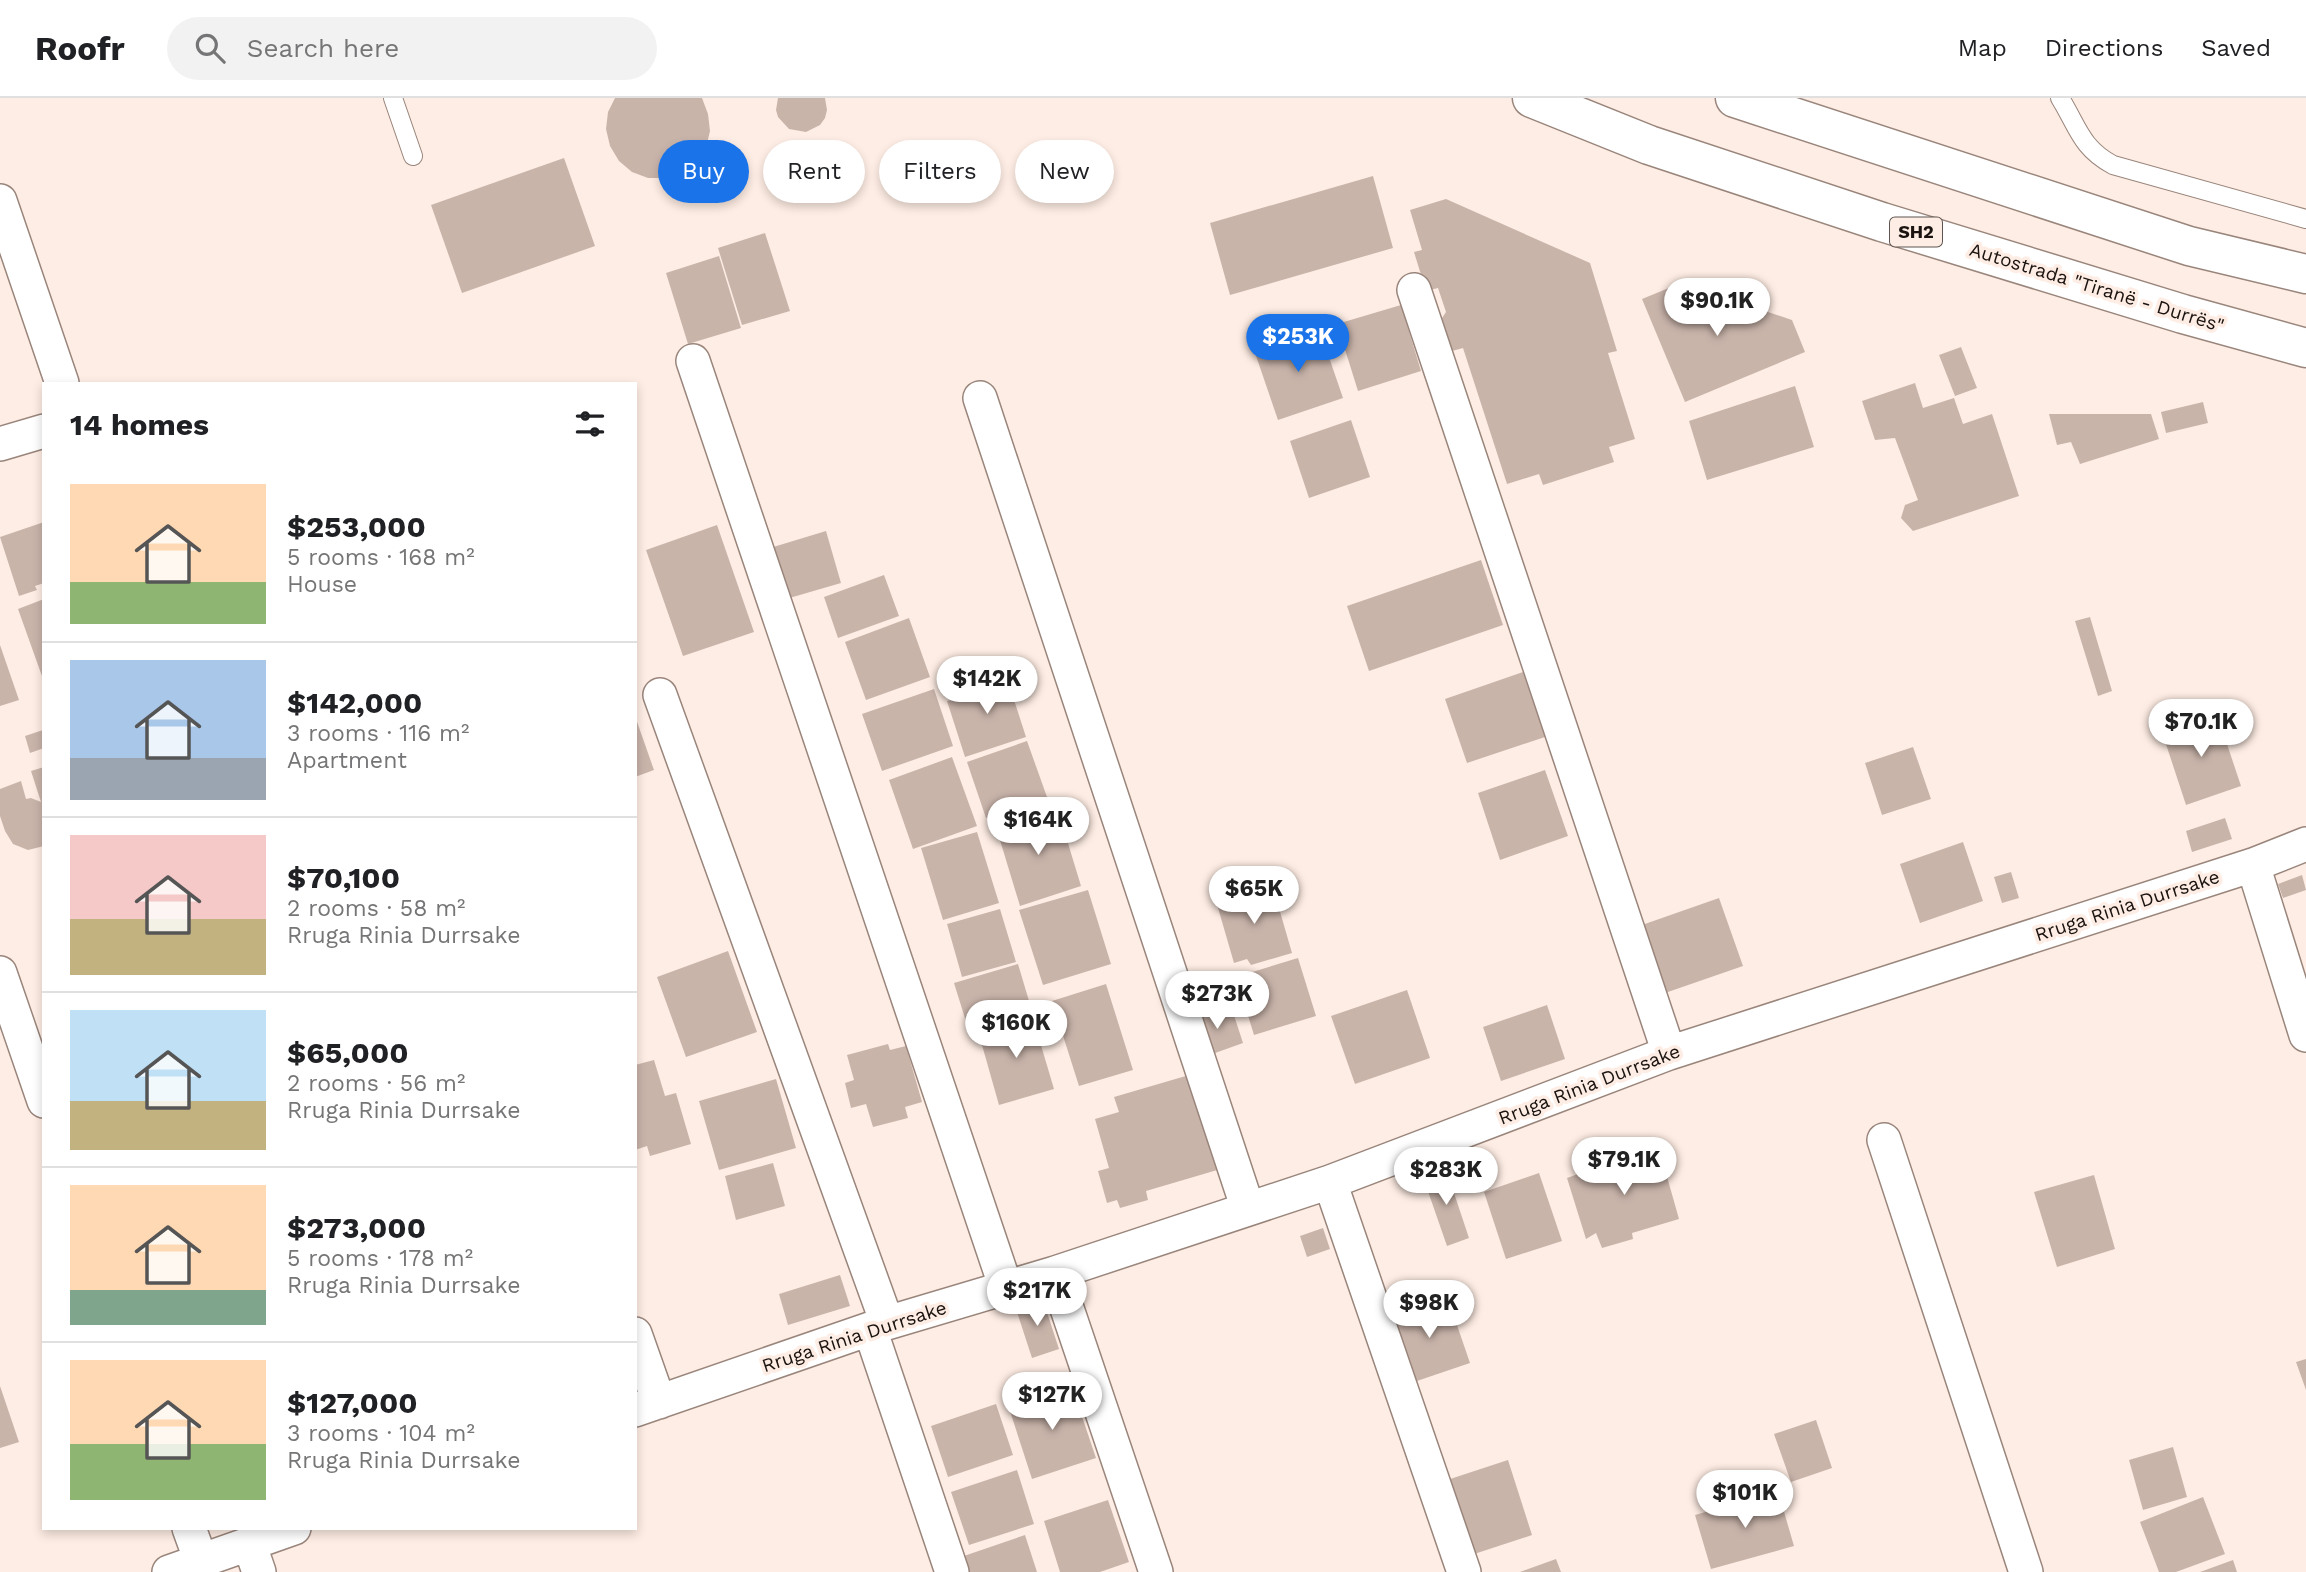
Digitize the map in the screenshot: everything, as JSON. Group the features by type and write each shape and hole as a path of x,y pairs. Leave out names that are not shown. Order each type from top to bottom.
{"highway":[{"name":"Autostrada \"Tiranë - Durrës\"","path":"1532,98 1649,145 1882,222 2183,314 2306,348"},
{"path":"1735,98 2189,246 2306,274"}],"street":[{"path":"0,201 62,382"},
{"path":"1413,290 1669,1053"},
{"path":"693,360 1006,1288"},
{"path":"980,398 1248,1209"},
{"path":"0,444 42,432"},
{"path":"660,695 878,1326 952,1572"},
{"name":"Rruga Rinia Durrsake","path":"647,1406 878,1326 1055,1273 1330,1182 1669,1053 2253,865 2306,844"},
{"path":"2253,865 2306,1035"},
{"path":"0,973 42,1095"},
{"path":"1884,1140 2026,1572"},
{"path":"1330,1182 1464,1572"},
{"path":"1055,1273 1156,1572"},
{"path":"637,1346 647,1406"},
{"path":"190,1530 201,1561"},
{"path":"169,1572 201,1561 254,1558 291,1530"}],"lane":[{"path":"393,98 413,156"},
{"path":"2060,98 2085,144 2098,157 2113,165 2306,219"}],"building":[{"path":"615,98 702,98 710,131 708,140 658,140 658,178 648,178 632,172 619,161 610,146 606,129 608,112"},
{"path":"778,98 825,98 825,118 820,125 806,132 789,129 778,117"},
{"path":"564,158 595,246 462,293 431,205"},
{"path":"1373,176 1393,248 1230,295 1210,223"},
{"path":"1446,199 1590,263 1617,351 1608,353 1635,439 1609,447 1614,462 1543,485 1539,474 1507,484 1463,348 1452,351 1442,318 1446,312 1438,288 1426,291 1414,252 1422,250 1410,210"},
{"path":"765,233 790,311 742,325 718,248"},
{"path":"719,256 741,328 688,344 666,273"},
{"path":"1681,283 1792,320 1805,352 1685,402 1642,299"},
{"path":"1401,305 1421,371 1358,391 1337,324"},
{"path":"1319,328 1343,398 1278,420 1254,350"},
{"path":"1961,347 1977,388 1955,396 1939,355"},
{"path":"1915,383 1923,408 1954,398 1963,424 1992,414 2019,496 1913,531 1901,518 1905,505 1918,500 1895,438 1875,440 1862,401"},
{"path":"1795,386 1814,447 1707,480 1689,421"},
{"path":"2203,402 2208,423 2166,433 2161,412"},
{"path":"2049,414 2151,414 2159,439 2080,464 2071,442 2057,445"},
{"path":"1351,420 1370,477 1309,498 1290,441"},
{"path":"42,523 42,584 35,586 37,590 19,596 0,537"},
{"path":"717,525 754,632 683,656 646,550"},
{"path":"826,531 841,583 786,599 770,548"},
{"path":"1481,560 1503,625 1369,671 1347,606"},
{"path":"884,575 899,616 838,638 824,597"},
{"path":"42,600 42,676 18,609"},
{"path":"2090,617 2112,691 2098,696 2075,621"},
{"path":"909,618 930,677 866,700 845,642"},
{"path":"0,645 19,700 0,706"},
{"path":"1005,672 1026,737 965,757 947,701 971,694 970,684"},
{"path":"1523,672 1545,737 1467,763 1445,699"},
{"path":"934,689 953,746 882,771 862,714"},
{"path":"2217,714 2241,786 2186,805 2162,732"},
{"path":"637,722 654,770 637,776"},
{"path":"42,730 42,749 30,753 25,736"},
{"path":"1027,741 1047,797 986,818 967,762"},
{"path":"1913,747 1931,799 1882,815 1865,763"},
{"path":"952,757 977,826 913,849 889,780"},
{"path":"42,768 42,846 28,850 13,844 5,831 0,816 0,789 21,781 26,799 41,802 31,771"},
{"path":"1545,770 1568,836 1500,860 1478,793"},
{"path":"1057,807 1081,886 1020,906 996,827"},
{"path":"2225,818 2232,839 2192,852 2186,831"},
{"path":"977,832 999,903 943,920 921,848"},
{"path":"1963,842 1983,901 1920,923 1900,864"},
{"path":"2011,872 2019,898 2002,903 1994,877"},
{"path":"2302,875 2306,890 2283,898 2278,884"},
{"path":"1272,884 1292,953 1251,965 1247,959 1234,963 1216,901"},
{"path":"1088,890 1111,964 1043,985 1019,910"},
{"path":"1719,898 1743,966 1665,993 1642,925"},
{"path":"1000,909 1016,962 962,977 947,924"},
{"path":"728,951 757,1032 686,1057 657,977"},
{"path":"1298,958 1316,1016 1254,1035 1236,977"},
{"path":"1018,964 1032,1011 969,1031 954,983"},
{"path":"1106,984 1133,1070 1079,1086 1052,1001"},
{"path":"1407,990 1430,1058 1355,1084 1331,1016"},
{"path":"1547,1005 1565,1059 1501,1081 1483,1027"},
{"path":"1231,1006 1243,1043 1204,1057 1192,1019"},
{"path":"1032,1015 1054,1089 999,1105 978,1031"},
{"path":"888,1044 890,1050 906,1046 922,1102 905,1107 908,1118 873,1127 866,1104 851,1108 845,1083 854,1080 847,1055"},
{"path":"654,1060 665,1096 676,1093 691,1144 650,1156 647,1146 637,1149 637,1064"},
{"path":"1196,1073 1224,1168 1146,1191 1148,1200 1120,1208 1117,1200 1107,1203 1098,1171 1109,1168 1095,1119 1119,1112 1114,1097"},
{"path":"776,1079 796,1148 719,1170 699,1101"},
{"path":"1658,1145 1679,1219 1632,1233 1633,1239 1602,1248 1596,1233 1586,1239 1567,1178"},
{"path":"773,1163 785,1206 736,1220 725,1176"},
{"path":"1446,1169 1469,1238 1447,1246 1423,1177"},
{"path":"1539,1173 1562,1241 1506,1259 1484,1192"},
{"path":"2094,1175 2115,1249 2057,1267 2034,1192"},
{"path":"1323,1228 1330,1249 1307,1257 1300,1236"},
{"path":"840,1275 850,1306 788,1325 779,1294"},
{"path":"1447,1296 1470,1363 1411,1383 1388,1316"},
{"path":"1042,1297 1059,1349 1032,1358 1015,1306"},
{"path":"2306,1359 2306,1390 2296,1362"},
{"path":"1071,1384 1096,1458 1032,1479 1008,1405"},
{"path":"0,1386 19,1442 0,1448"},
{"path":"996,1404 1013,1455 948,1477 931,1426"},
{"path":"1816,1420 1832,1468 1791,1482 1774,1434"},
{"path":"2173,1447 2187,1497 2143,1510 2129,1460"},
{"path":"1508,1460 1532,1535 1465,1557 1441,1482"},
{"path":"1017,1470 1034,1524 969,1545 951,1492"},
{"path":"1778,1491 1794,1546 1711,1569 1695,1515"},
{"path":"2203,1497 2225,1554 2176,1572 2159,1572 2140,1522"},
{"path":"1108,1500 1129,1562 1100,1572 1060,1572 1044,1521"},
{"path":"1025,1535 1037,1572 966,1572 961,1557"},
{"path":"1556,1559 1561,1572 1520,1572"},
{"path":"2233,1560 2237,1572 2200,1572"}]}
